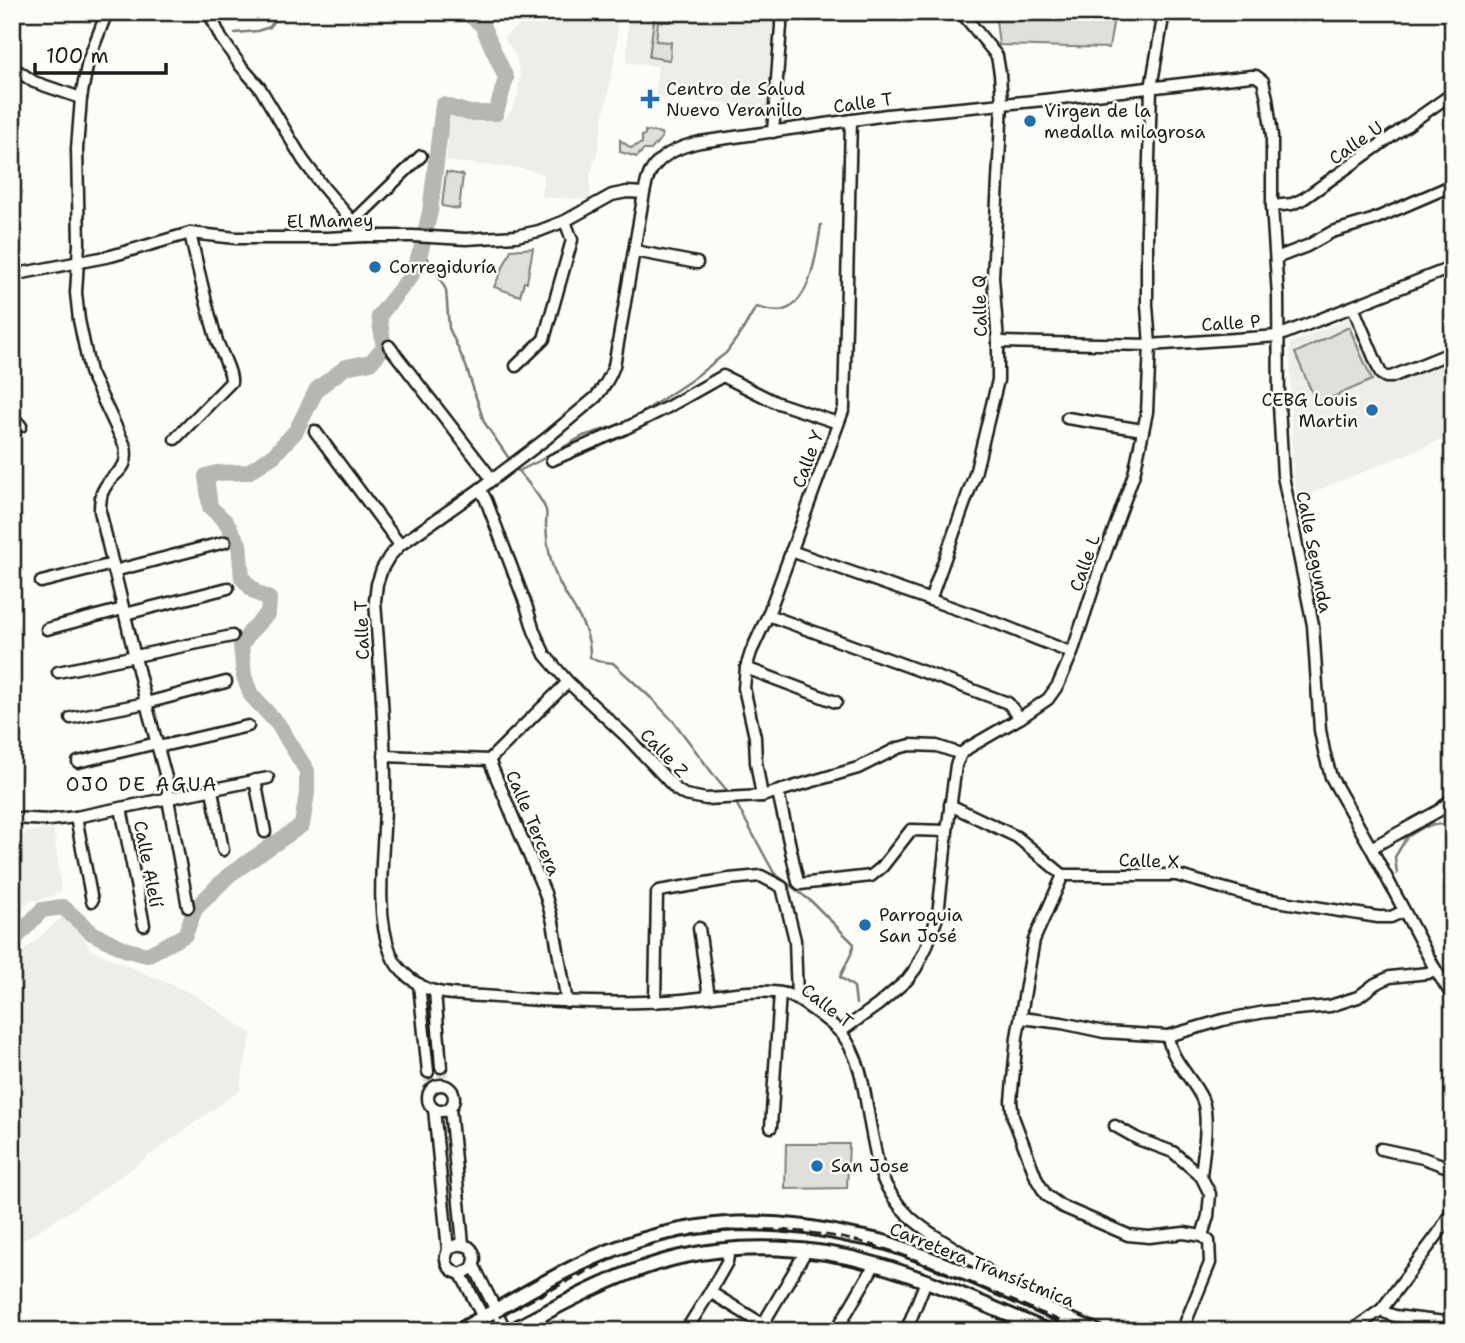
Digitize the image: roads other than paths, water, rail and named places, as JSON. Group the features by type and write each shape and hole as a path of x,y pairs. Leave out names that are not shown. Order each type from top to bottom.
{"main road":[{"name":"Carretera Transístmica","path":"458,1331 559,1274 624,1246 706,1225 759,1222 831,1230 875,1241 929,1259 1096,1331"},
{"name":"Carretera Transístmica","path":"508,1331 621,1276 680,1257 729,1249 782,1249 842,1255 926,1281 1047,1331"}],"street":[{"path":"107,12 88,61 81,97 77,149 79,236 76,301 90,372 127,454 124,467 104,487 100,506 168,785 168,799 188,907"},
{"path":"209,12 225,44 260,88 303,160 365,236"},
{"path":"774,132 781,12"},
{"name":"Calle Q","path":"930,600 975,474 998,380 993,277 1002,103 1000,74 997,56 961,12"},
{"name":"Calle L","path":"961,754 1020,718 1054,692 1072,653 1134,474 1147,412 1150,345 1147,229 1151,88 1164,12"},
{"path":"12,67 34,82 81,97"},
{"name":"Calle T","path":"989,1284 989,1272 902,1211 885,1185 876,1156 860,1068 853,1050 840,1032 797,998 765,991 655,1002 567,1002 435,991 419,984 398,965 391,955 384,927 382,902 385,806 383,710 375,601 377,584 388,557 400,545 519,459 596,397 609,379 614,366 644,193 650,172 670,153 684,146 887,115 1251,76 1263,81"},
{"name":"Calle Segunda","path":"1263,81 1272,136 1272,206 1278,296 1283,476 1313,625 1320,730 1324,751 1331,777 1453,997"},
{"name":"Calle U","path":"1272,206 1292,204 1303,199 1453,93"},
{"name":"Calle Y","path":"762,796 755,737 744,688 746,668 844,408 852,120"},
{"path":"354,221 421,156"},
{"path":"1276,258 1307,247 1332,232 1371,220 1453,186"},
{"name":"El Mamey","path":"12,275 111,256 190,233 236,238 413,236 484,239 516,236 565,221 612,195 644,193"},
{"path":"516,366 544,339 572,240 565,221"},
{"path":"175,439 231,382 232,374 217,342 190,233"},
{"path":"635,251 697,263"},
{"name":"Calle P","path":"998,342 1150,345 1278,336 1453,267"},
{"path":"1353,307 1381,374 1386,377 1453,352"},
{"path":"390,346 492,479"},
{"path":"552,460 624,429 723,376 775,402 838,424"},
{"path":"12,416 21,426"},
{"path":"1067,418 1143,430"},
{"path":"315,431 400,545"},
{"name":"Calle Z","path":"480,489 545,655 568,682 685,795 706,799 762,796 858,768 898,748 911,745 937,746 961,754"},
{"path":"41,582 225,541"},
{"path":"791,551 1072,653"},
{"path":"47,629 228,588"},
{"path":"768,615 1009,703 1020,718"},
{"path":"58,672 232,636"},
{"path":"746,668 836,702"},
{"path":"71,718 146,703 226,682"},
{"path":"489,760 568,682"},
{"path":"78,762 248,726"},
{"path":"840,1032 878,1005 906,980 916,968 926,948 938,915 950,805 956,765 961,754"},
{"name":"Calle Tercera","path":"384,755 489,760 545,893 553,922 567,1002"},
{"path":"12,817 50,820 76,817 268,778"},
{"path":"256,780 265,832"},
{"path":"212,790 223,850"},
{"path":"778,792 800,884 871,876 882,867 911,830 947,831"},
{"path":"1371,848 1440,810 1453,797"},
{"path":"950,805 1017,837 1063,875 1034,940 1017,1037 1010,1101 1013,1117 1045,1195 1061,1206 1128,1235 1149,1237 1184,1233 1202,1236 1209,1241 1210,1263 1182,1331"},
{"name":"Calle Alelí","path":"121,808 144,925"},
{"path":"76,817 92,901"},
{"name":"Calle X","path":"1063,875 1176,875 1258,898 1325,909 1378,917 1391,917 1404,911"},
{"path":"655,1002 657,893 729,879 761,876 782,887 795,940 797,998"},
{"path":"699,928 709,997"},
{"path":"1021,1018 1104,1032 1168,1036 1203,1025 1265,1012 1330,1006 1358,997 1390,977 1428,973 1435,968"},
{"path":"419,984 428,1072"},
{"path":"435,991 441,1067"},
{"path":"771,1127 780,993"},
{"path":"422,1026 437,1025"},
{"path":"1168,1036 1170,1048 1204,1102 1201,1176"},
{"path":"449,1250 434,1110 428,1099 430,1088 446,1084 454,1099 450,1108 463,1244"},
{"path":"434,1110 450,1108"},
{"path":"1115,1126 1138,1139 1173,1152 1201,1176 1210,1194 1208,1216 1202,1236"},
{"path":"1381,1149 1449,1167"},
{"path":"1351,1331 1382,1309 1453,1209"},
{"path":"474,1266 461,1274 452,1271 447,1265 446,1255 455,1245 463,1244 474,1252 474,1266 508,1331"},
{"path":"680,1331 688,1327 710,1292 727,1262 729,1249"},
{"path":"763,1324 806,1251"},
{"path":"836,1331 875,1264"},
{"path":"461,1274 490,1331"},
{"path":"906,1331 926,1281"},
{"path":"710,1292 774,1331"},
{"path":"1382,1309 1395,1316 1453,1324"}],"waterway":[{"path":"235,33 270,27 275,19 291,12"},
{"path":"12,942 42,910 63,907 92,933 127,950 147,955 185,935 195,909 229,875 302,825 307,771 278,724 251,695 244,676 241,645 268,613 269,599 255,592 242,578 239,544 226,522 210,507 206,476 248,472 273,456 296,431 317,389 346,367 371,362 384,347 379,316 411,276 421,250 430,212 443,105 469,113 496,113 506,78 482,25 466,12"},
{"path":"519,471 583,436 628,422 690,381 726,353 756,307 779,311 790,307 799,299 810,276 821,225"},
{"path":"421,250 446,290 449,328 466,366 484,422 510,460"},
{"path":"514,466 546,510 551,562 582,623 590,657 597,661 613,663 651,698 674,722 731,795"},
{"path":"735,801 774,873 812,902 854,944 840,977 854,987 856,1004"},
{"path":"1397,874 1395,857 1407,837 1424,827 1440,824 1453,826"}],"tunnel":[{"path":"441,1067 443,1079"},
{"path":"428,1072 430,1086"}],"railway":[{"path":"472,1331 639,1248 697,1234 747,1230 823,1234 878,1247 938,1269 1084,1331"}],"place":[{"name":"Centro de Salud Nuevo Veranillo","path":"650,99"},
{"name":"Virgen de la medalla milagrosa","path":"1030,121"},
{"name":"Corregiduría","path":"375,267"},
{"name":"CEBG Louis Martin","path":"1372,410"},
{"name":"Parroquia San José","path":"865,925"},
{"name":"San Jose","path":"817,1166"}],"district":[{"name":"OJO DE AGUA","path":"142,784"}]}
